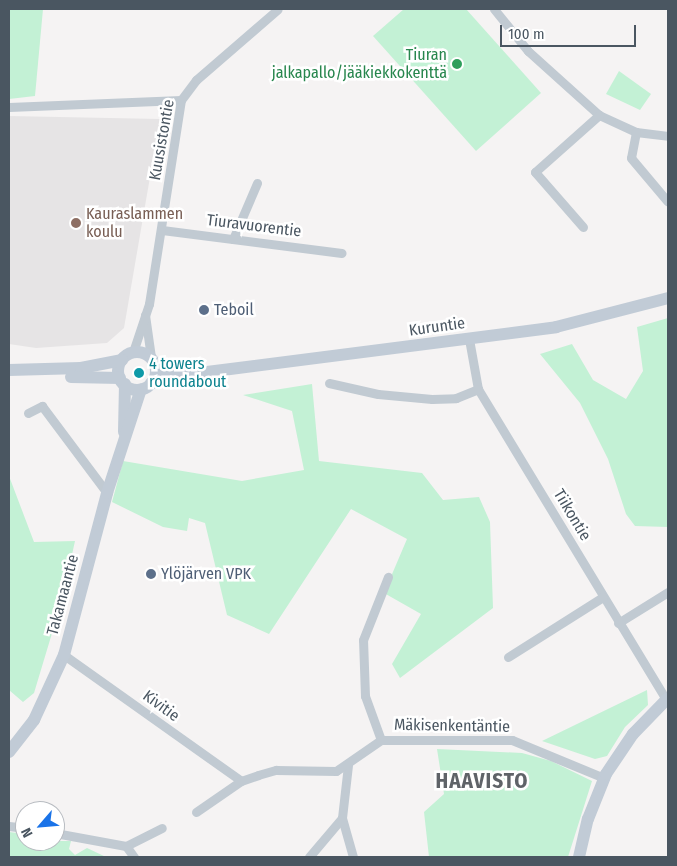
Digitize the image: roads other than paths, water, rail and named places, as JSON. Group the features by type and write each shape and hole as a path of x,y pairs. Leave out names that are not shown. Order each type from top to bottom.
{"main road":[{"name":"Kuruntie","path":"146,386 207,372 556,327 668,298"},
{"name":"Kuruntie","path":"133,352 153,361 161,369 207,372"},
{"path":"9,370 81,368 122,360 133,352"},
{"name":"Takamaantie","path":"122,360 125,435"},
{"name":"Takamaantie","path":"9,752 34,720 64,655 107,493 125,435 146,386 153,361"},
{"path":"9,378 122,381 146,386"},
{"path":"579,857 585,828 604,778 633,734 667,699"}],"street":[{"name":"Kuusistontie","path":"133,352 145,315 162,230 181,100 196,80 278,9"},
{"path":"494,9 528,51 599,116 636,132 668,136"},
{"path":"9,107 181,100"},
{"path":"583,227 535,172 599,116"},
{"path":"636,132 631,158 668,202"},
{"path":"233,239 257,183"},
{"name":"Tiuravuorentie","path":"162,230 342,253"},
{"name":"Kuusistontie","path":"145,315 153,361"},
{"name":"Tiikontie","path":"469,339 478,389 618,623 667,699"},
{"path":"329,383 378,394 432,400 456,398 478,389"},
{"path":"28,413 42,406 107,493"},
{"path":"381,740 365,696 363,640 388,578"},
{"path":"618,623 668,592"},
{"path":"508,657 603,597"},
{"name":"Kivitie","path":"64,655 241,781"},
{"name":"Mäkisenkentäntie","path":"196,812 241,781 276,770 326,773 348,765 381,740 512,740 604,778"},
{"path":"348,765 342,818 353,857"},
{"path":"309,857 342,818"},
{"path":"65,835 126,846 162,828"},
{"path":"126,846 134,857"}],"place":[{"name":"Tiuran jalkapallo/jääkiekkokenttä","path":"457,64"},
{"name":"Kauraslammen koulu","path":"76,223"},
{"name":"Teboil","path":"204,310"},
{"name":"4 towers roundabout","path":"139,373"},
{"name":"Ylöjärven VPK","path":"151,574"}],"district":[{"name":"HAAVISTO","path":"482,781"}]}
